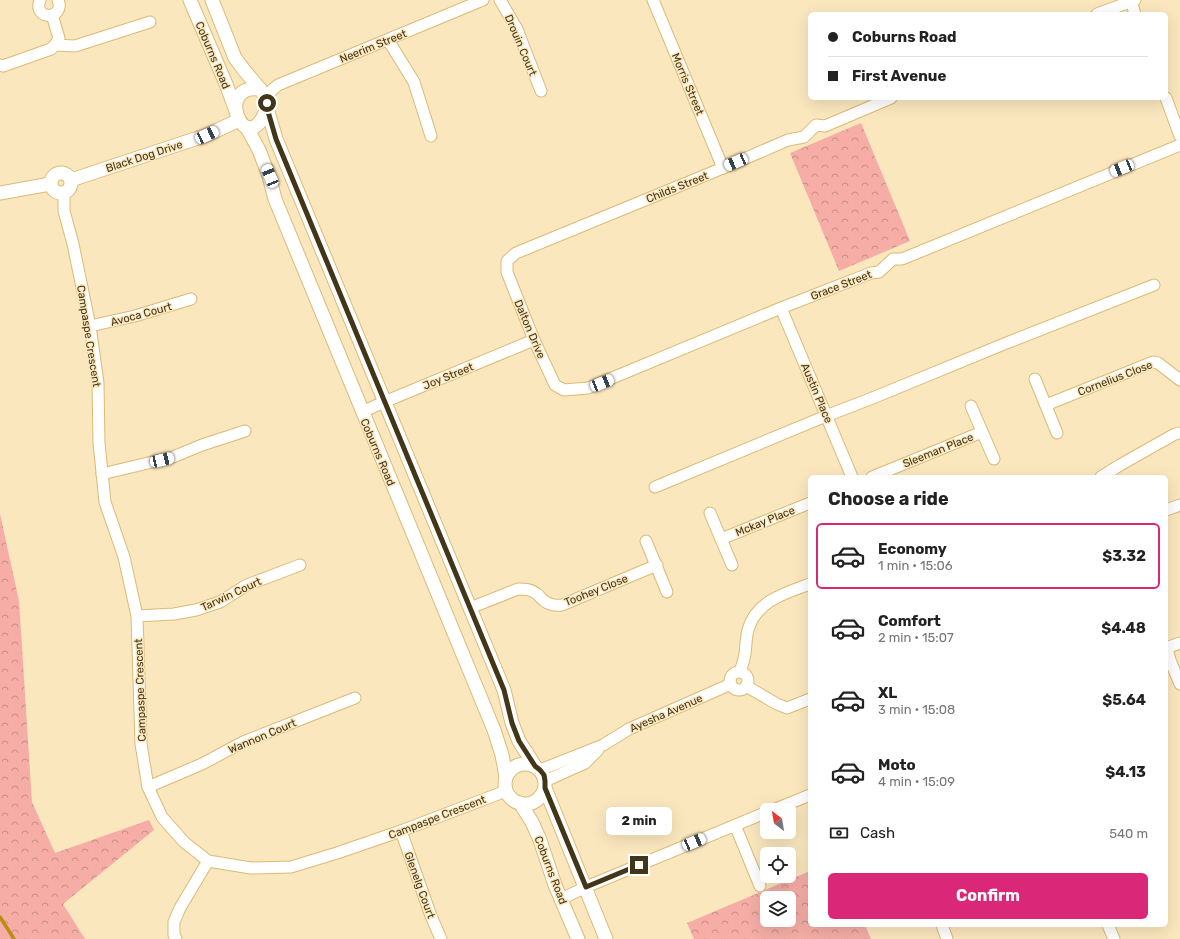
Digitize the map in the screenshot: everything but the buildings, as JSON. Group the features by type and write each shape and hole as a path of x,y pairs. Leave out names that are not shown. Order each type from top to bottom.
{"street":[{"path":"40,0 38,5 41,12 48,16 52,15 58,10 61,1"},
{"name":"Coburns Road","path":"190,0 241,120 259,150 270,176 274,199 494,730 502,755 506,777"},
{"name":"Coburns Road","path":"212,0 235,58 264,98 276,139 504,690 512,723 519,741 541,776 606,939"},
{"name":"Neerim Street","path":"264,98 278,85 483,0"},
{"name":"Drouin Court","path":"500,0 517,29 541,91"},
{"name":"Morris Street","path":"653,0 723,168"},
{"path":"1103,12 1133,1 1135,12"},
{"path":"0,65 3,66 50,49 55,45 59,38 52,15"},
{"path":"55,45 76,46 150,22"},
{"path":"388,40 414,82 431,136"},
{"path":"250,88 264,98 263,118 260,123 252,128 241,120 236,103 239,96 250,88"},
{"name":"Childs Street","path":"507,261 516,253 788,140 804,137 816,125 825,126 886,100"},
{"path":"1167,100 1180,136"},
{"name":"Black Dog Drive","path":"71,180 207,135 241,120"},
{"name":"Grace Street","path":"564,390 588,388 781,308 871,273 879,272 893,259 902,259 1180,145"},
{"path":"60,172 67,174 71,180 69,189 64,193 55,192 50,184 50,181 54,175 60,172"},
{"path":"0,193 50,184"},
{"name":"Campaspe Crescent","path":"64,193 64,211 73,244 90,326 98,383 99,443 105,502 124,557 137,616 141,744 148,786 162,817 184,842 208,861 251,868 291,867 401,831 506,791"},
{"name":"Dalton Drive","path":"507,261 507,272 534,340 555,385 564,390"},
{"path":"655,487 1047,326 1154,284"},
{"name":"Avoca Court","path":"90,326 135,316 191,299"},
{"name":"Austin Place","path":"781,308 851,475"},
{"name":"Joy Street","path":"362,412 534,340"},
{"name":"Cornelius Close","path":"1046,406 1153,362 1158,363 1180,380"},
{"path":"1035,379 1057,433"},
{"name":"Sleeman Place","path":"971,406 994,459"},
{"path":"102,474 173,457 202,445 244,431"},
{"name":"Sleeman Place","path":"877,475 982,432"},
{"path":"1104,475 1175,434 1180,433"},
{"name":"Mckay Place","path":"721,539 808,504"},
{"path":"1168,509 1180,505"},
{"name":"Mckay Place","path":"710,513 732,565"},
{"path":"646,541 667,592"},
{"name":"Tarwin Court","path":"137,616 174,614 196,610 220,602 247,585 300,564"},
{"name":"Toohey Close","path":"470,608 518,589 532,590 548,604 555,606 562,605 656,565"},
{"name":"Ayesha Avenue","path":"541,776 585,763 603,745 629,729 731,684 730,678 737,672 740,672 745,656 748,630 753,616 764,605 777,597 808,585"},
{"path":"1168,647 1180,643"},
{"path":"1168,654 1180,684"},
{"path":"731,684 736,690 742,690 746,686 748,681 747,676 740,672"},
{"path":"746,686 777,704 787,708 808,700"},
{"name":"Wannon Court","path":"148,786 202,764 243,742 355,698"},
{"path":"529,764 541,776 542,794 533,802 526,804 520,803 514,800 506,791 506,777 515,766 529,764"},
{"path":"789,803 808,795"},
{"name":"Coburns Road","path":"520,803 532,822 540,840 555,885 578,939"},
{"path":"561,899 586,887 760,815"},
{"path":"736,825 760,886"},
{"name":"Glenelg Court","path":"401,831 431,916 441,939"},
{"path":"176,939 174,935 174,922 180,908 208,861"},
{"path":"943,927 947,939"},
{"path":"1109,927 1114,939"}],"green space":[{"path":"861,123 910,241 839,271 790,153"},
{"path":"0,514 19,601 32,802 55,853 149,820 154,830 63,904 85,939 0,939"},
{"path":"808,872 808,927 866,927 871,939 694,939 687,923 760,892 760,927 796,927 796,891 763,891 782,883 796,883 796,877"}],"waterway":[{"path":"0,917 14,939"}],"route":[{"path":"267,103 267,108 276,139 504,690 512,723 519,741 535,766 544,775 545,788 586,887 639,865"}]}
